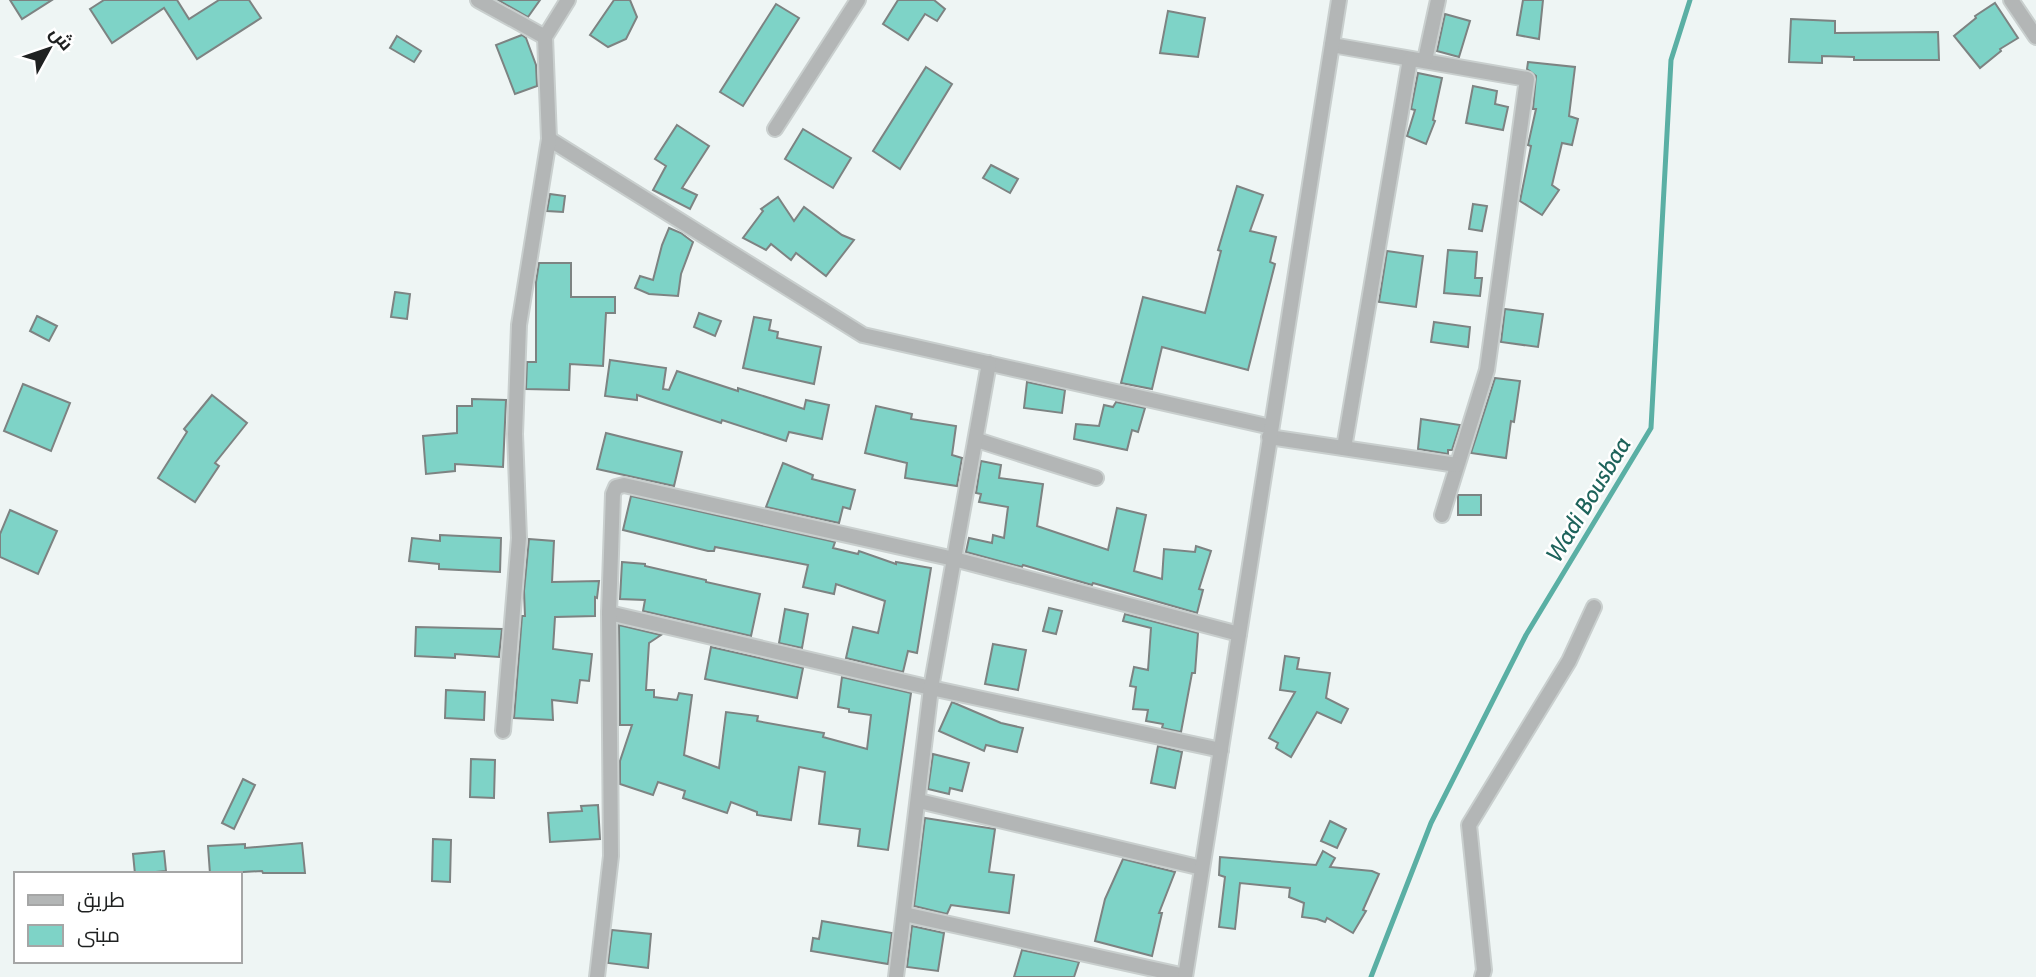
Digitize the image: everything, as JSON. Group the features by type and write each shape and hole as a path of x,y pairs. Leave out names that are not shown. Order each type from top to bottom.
{"street":[{"path":"478,0 545,37"},
{"path":"503,731 519,538 515,435 519,325 549,139 545,37 568,0"},
{"path":"775,129 858,0"},
{"path":"904,914 1185,976 1339,0"},
{"path":"1344,448 1418,60 1438,0"},
{"path":"2011,0 2036,37"},
{"path":"1332,46 1527,79 1487,370 1442,515"},
{"path":"549,139 863,334 1270,432 1344,448 1457,465"},
{"path":"896,977 931,688 989,363"},
{"path":"977,440 1096,478"},
{"path":"599,976 611,856 609,613 613,494 616,487 624,485 954,559 1239,634"},
{"path":"1482,977 1484,970 1469,825 1569,662 1594,607"},
{"path":"609,613 931,688 1221,750"},
{"path":"919,801 1202,868"}],"building":[{"path":"10,0 52,0 22,19"},
{"path":"104,0 177,0 189,19 219,0 249,0 261,18 197,59 164,8 112,43 90,9"},
{"path":"498,0 540,0 528,17"},
{"path":"614,0 630,0 637,17 626,39 608,47 590,35"},
{"path":"898,0 934,0 945,9 937,21 925,14 908,40 883,24"},
{"path":"1523,0 1543,0 1539,39 1517,35"},
{"path":"1995,3 2018,38 2000,49 2001,51 1980,68 1954,36 1976,18 1975,16"},
{"path":"776,4 799,18 743,106 720,92"},
{"path":"1168,11 1205,18 1198,57 1160,53"},
{"path":"1445,14 1470,21 1459,57 1437,51"},
{"path":"1791,19 1835,21 1835,33 1938,32 1939,60 1854,60 1854,57 1822,56 1822,63 1789,62"},
{"path":"522,35 526,38 536,65 537,86 515,94 496,45"},
{"path":"397,36 421,51 414,62 390,48"},
{"path":"1528,62 1575,67 1569,116 1578,119 1572,145 1562,143 1552,185 1559,190 1542,215 1520,201 1536,109 1533,109 1536,76 1527,69"},
{"path":"926,67 952,84 900,169 873,151"},
{"path":"1418,73 1442,78 1433,120 1435,121 1426,144 1407,136 1415,110 1411,109"},
{"path":"1473,86 1497,91 1495,104 1508,107 1503,130 1466,123"},
{"path":"677,125 709,146 682,188 697,195 690,209 653,190 666,166 655,159"},
{"path":"803,129 851,158 833,188 785,159"},
{"path":"991,165 1018,179 1010,193 983,178"},
{"path":"1237,186 1263,195 1250,231 1276,237 1270,262 1275,264 1248,370 1162,347 1152,389 1121,383 1143,297 1205,313 1221,251 1218,250"},
{"path":"550,194 565,196 563,212 547,211"},
{"path":"778,197 794,221 804,207 842,235 854,240 826,276 796,253 791,260 771,244 766,250 743,238 763,211 761,209"},
{"path":"1473,204 1487,206 1482,231 1469,229"},
{"path":"669,228 693,242 681,274 678,296 649,294 635,288 640,276 653,280"},
{"path":"1448,250 1477,252 1475,278 1482,278 1480,296 1444,293"},
{"path":"1387,251 1423,256 1416,307 1379,302"},
{"path":"539,263 571,263 571,297 615,297 615,313 606,313 603,366 570,364 569,390 526,389 527,362 536,362 536,282"},
{"path":"395,292 410,294 407,319 391,317"},
{"path":"1505,309 1543,314 1538,347 1501,342"},
{"path":"699,313 721,321 715,336 694,327"},
{"path":"37,316 57,326 49,341 30,331"},
{"path":"754,317 771,320 769,330 778,332 777,338 821,347 814,384 743,368"},
{"path":"1434,322 1470,327 1468,347 1431,342"},
{"path":"610,360 666,368 663,389 669,390 677,371 804,409 806,400 829,405 822,439 789,432 786,441 637,395 637,400 605,396"},
{"path":"1495,378 1520,381 1506,458 1471,453"},
{"path":"1027,382 1065,390 1062,413 1024,408"},
{"path":"23,384 70,403 51,451 4,431"},
{"path":"212,395 247,423 215,463 219,466 195,502 158,478 187,432 184,429"},
{"path":"472,399 506,400 503,467 455,464 455,471 426,474 423,436 457,433 457,406 472,406"},
{"path":"1116,402 1145,408 1138,432 1132,430 1127,450 1074,439 1076,424 1099,426 1104,405 1113,407"},
{"path":"876,406 912,414 911,419 956,426 952,455 962,458 957,486 905,478 907,463 865,453"},
{"path":"1421,419 1460,425 1452,450 1448,450 1448,454 1418,449"},
{"path":"606,433 682,452 674,486 597,469"},
{"path":"981,461 1001,465 999,478 1043,484 1037,526 1108,550 1117,508 1146,515 1134,571 1162,579 1164,549 1195,552 1196,546 1211,551 1199,589 1203,590 1197,613 1093,583 1092,585 966,552 969,538 992,543 993,535 1004,538 1008,507 979,502 981,494 976,493"},
{"path":"783,463 813,475 812,479 855,490 850,509 843,507 839,523 766,507"},
{"path":"1458,495 1481,495 1481,515 1458,515"},
{"path":"631,496 835,542 833,548 858,554 859,551 896,564 931,568 917,653 908,651 903,672 846,658 853,627 878,633 885,601 836,584 834,594 803,587 808,565 715,547 714,551 708,551 623,530"},
{"path":"10,510 57,531 38,574 0,557 0,534"},
{"path":"440,535 501,538 500,572 439,569 439,564 409,561 412,538 440,541"},
{"path":"529,539 554,541 552,582 599,581 597,598 595,597 595,616 555,617 553,649 592,654 589,681 580,680 577,703 552,700 553,720 514,718 522,616 525,616 524,591"},
{"path":"622,562 645,564 760,594 751,636 643,611 645,600 620,599"},
{"path":"1049,608 1062,611 1056,634 1043,631"},
{"path":"785,609 808,614 802,648 779,643"},
{"path":"1125,614 1198,633 1195,673 1192,673 1181,732 1162,728 1163,724 1146,721 1148,710 1133,709 1136,687 1130,686 1134,667 1148,670 1151,628 1123,621"},
{"path":"619,625 661,635 649,643 646,690 654,690 654,697 677,700 679,693 692,695 684,755 719,768 726,712 758,716 757,721 824,733 823,737 867,749 871,715 849,712 849,709 838,707 842,677 911,693 888,850 858,846 860,829 819,824 825,772 799,767 791,820 757,815 757,812 731,802 727,813 683,798 685,791 658,782 653,795 620,784 620,761 632,725 620,725"},
{"path":"416,627 502,629 499,657 455,654 455,658 415,656"},
{"path":"993,644 1026,650 1018,690 985,684"},
{"path":"711,647 803,668 797,698 705,679"},
{"path":"1285,656 1299,658 1297,669 1330,673 1326,698 1348,709 1341,723 1317,712 1291,757 1276,748 1278,743 1269,738 1295,692 1280,690"},
{"path":"446,690 485,692 484,720 445,718"},
{"path":"952,702 1001,723 1023,728 1017,752 986,745 984,751 939,731"},
{"path":"1158,746 1182,752 1175,788 1151,783"},
{"path":"933,754 969,763 962,791 950,788 949,794 928,789"},
{"path":"471,759 495,760 494,798 470,797"},
{"path":"243,779 255,785 234,829 222,823"},
{"path":"598,805 600,839 550,842 548,813 582,811 581,806"},
{"path":"925,818 995,829 989,872 1014,875 1009,913 951,905 947,914 914,906"},
{"path":"1330,821 1346,829 1337,848 1321,841"},
{"path":"433,839 451,840 450,882 432,881"},
{"path":"302,843 305,873 210,872 208,846 245,844 245,848"},
{"path":"164,851 166,871 135,872 133,854"},
{"path":"1323,851 1335,858 1330,867 1379,874 1363,910 1366,911 1353,933 1327,918 1325,922 1302,917 1304,903 1289,897 1290,888 1240,883 1235,929 1219,927 1225,877 1219,875 1220,857 1316,865"},
{"path":"1123,859 1175,872 1159,913 1162,913 1152,956 1095,941 1105,899"},
{"path":"822,921 892,933 888,964 811,951 813,938 819,939"},
{"path":"912,926 944,933 938,971 907,967"},
{"path":"612,930 651,934 648,968 608,963"},
{"path":"1022,950 1079,962 1074,977 1014,977"}],"waterway":[{"name":"Wadi Bousbaa","path":"1371,977 1431,823 1526,635 1651,428 1671,60 1690,0"}]}
